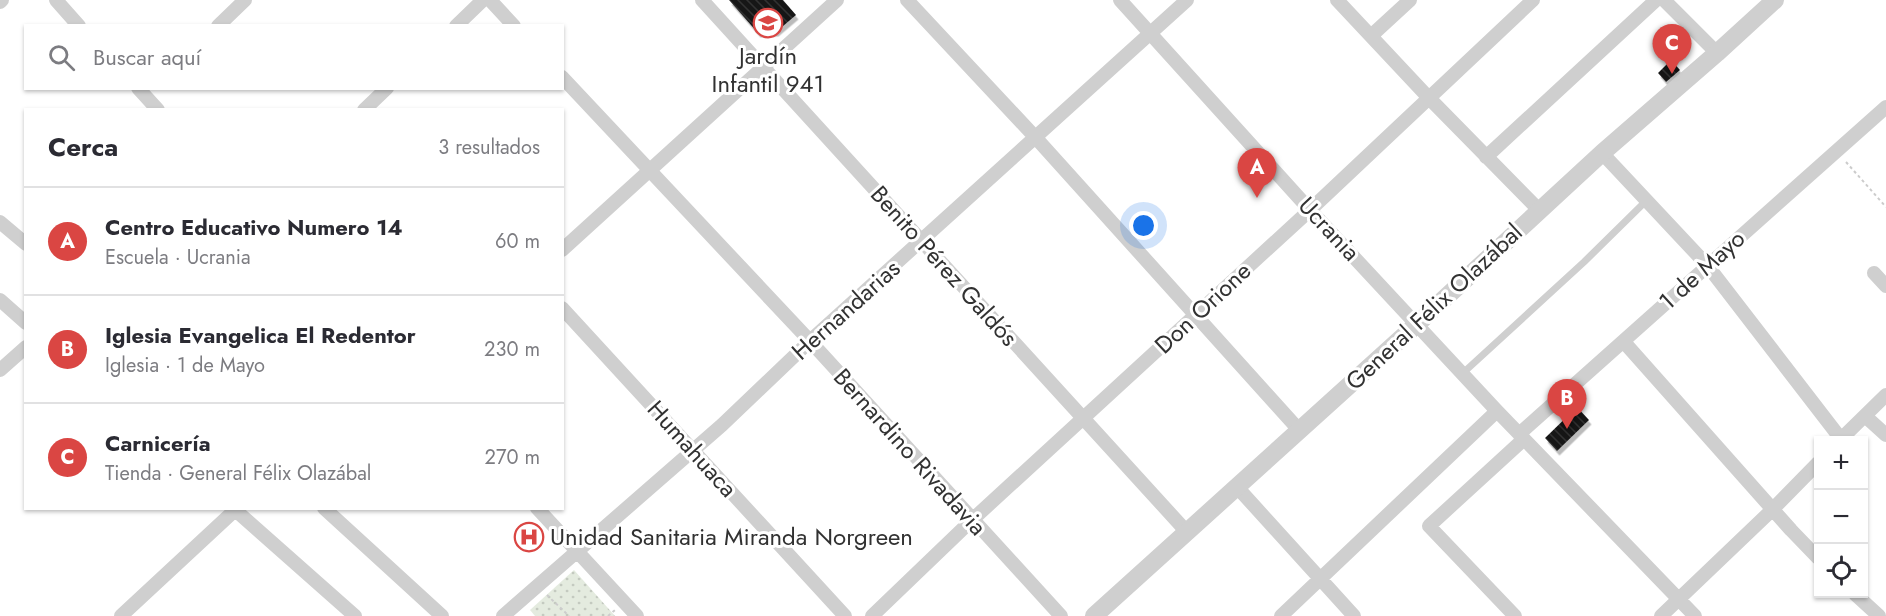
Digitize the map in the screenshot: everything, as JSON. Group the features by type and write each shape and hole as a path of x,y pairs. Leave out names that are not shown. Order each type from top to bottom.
{"street":[{"path":"56,0 77,24"},
{"path":"220,24 245,0"},
{"path":"458,24 483,0"},
{"path":"490,0 512,24"},
{"name":"Benito Pérez Galdós","path":"702,0 1186,531"},
{"path":"564,248 837,0"},
{"path":"907,0 1036,138 1300,430"},
{"name":"Ucrania","path":"1120,0 1310,210 1497,411 1695,616"},
{"name":"Hernandarias","path":"502,616 693,451 810,341 1187,0"},
{"path":"1337,0 1539,210"},
{"path":"1372,35 1410,0"},
{"name":"Don Orione","path":"872,616 972,520 1310,210 1533,0"},
{"path":"1486,156 1656,0"},
{"path":"1665,0 1717,53"},
{"name":"General Félix Olazábal","path":"1094,616 1418,324 1602,153 1775,0"},
{"name":"Bernardino Rivadavia","path":"564,78 810,341 1061,616"},
{"path":"371,107 385,90"},
{"path":"144,91 157,108"},
{"name":"1 de Mayo","path":"1515,616 1429,525 1707,265 1886,107"},
{"path":"1602,153 1707,265 1838,436"},
{"path":"0,222 24,242"},
{"path":"1874,273 1886,286"},
{"path":"0,300 24,321"},
{"name":"Humahuaca","path":"564,310 845,616"},
{"path":"1624,342 1772,510 1814,554"},
{"path":"0,370 24,349"},
{"path":"1845,436 1886,395"},
{"path":"1281,616 1497,411"},
{"path":"1865,416 1886,435"},
{"path":"1661,616 1814,467"},
{"path":"1237,487 1354,616"},
{"path":"121,616 233,510"},
{"path":"235,510 355,616"},
{"path":"326,510 442,616"},
{"path":"539,510 637,616"},
{"path":"1859,598 1878,616"}],"lane":[{"path":"1463,374 1592,255 1646,201"}],"path":[{"path":"1836,151 1886,207"},
{"path":"538,586 569,616"}],"shaded area":[{"path":"574,570 615,616 535,616 530,610"}],"building":[{"name":"Jardín Infantil 941","path":"729,0 783,0 796,15 776,32 758,33"},
{"path":"1671,60 1680,70 1666,82 1658,73"},
{"path":"1577,407 1589,420 1557,451 1545,438"}],"place":[{"name":"Jardín Infantil 941","path":"768,23"},
{"name":"Carnicería","path":"1672,74"},
{"name":"Centro Educativo Numero 14","path":"1257,198"},
{"name":"Iglesia Evangelica El Redentor","path":"1567,429"},
{"name":"Unidad Sanitaria Miranda Norgreen","path":"529,537"}]}
